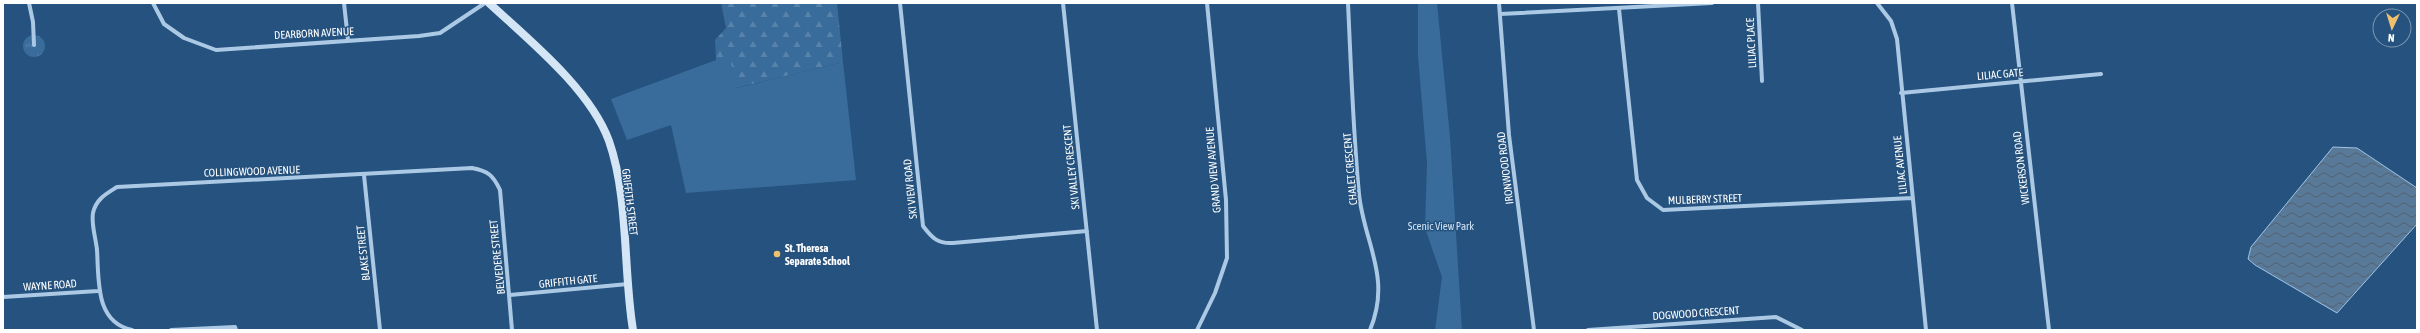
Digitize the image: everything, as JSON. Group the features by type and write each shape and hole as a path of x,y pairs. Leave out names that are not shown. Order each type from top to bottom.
{"street":[{"path":"29,3 33,22 34,45"},
{"name":"DEARBORN AVENUE","path":"153,3 164,24 184,38 216,50 419,36 440,33 485,3"},
{"path":"344,3 348,40"},
{"name":"GRIFFITH STREET","path":"489,3 570,80 586,100 608,141 618,180 633,330"},
{"name":"SKI VIEW ROAD","path":"900,3 923,226 932,239 942,244 953,244 1087,231"},
{"name":"SKI VALLEY CRESCENT","path":"1063,3 1097,330"},
{"name":"GRAND VIEW AVENUE","path":"1197,330 1215,293 1227,258 1226,200 1207,3"},
{"name":"CHALET CRESCENT","path":"1348,3 1359,196 1377,265 1378,289 1370,330"},
{"name":"IRONWOOD ROAD","path":"1499,3 1509,135 1534,330"},
{"path":"1500,14 1712,3"},
{"name":"LILIAC PLACE","path":"1758,3 1762,81"},
{"name":"LILIAC AVENUE","path":"1878,3 1891,20 1896,39 1926,330"},
{"name":"WICKERSON ROAD","path":"2012,3 2019,81 2049,330"},
{"name":"MULBERRY STREET","path":"1619,9 1637,180 1647,198 1663,210 1912,198"},
{"name":"LILIAC GATE","path":"1902,93 2101,74"},
{"name":"COLLINGWOOD AVENUE","path":"132,330 121,328 109,319 98,290 93,214 100,198 117,187 364,175 472,168 486,170 496,182"},
{"name":"BLAKE STREET","path":"364,175 380,330"},
{"name":"BELVEDERE STREET","path":"496,182 500,190 512,330"},
{"name":"GRIFFITH GATE","path":"510,295 628,284"},
{"name":"WAYNE ROAD","path":"3,297 98,290"},
{"name":"DOGWOOD CRESCENT","path":"1588,330 1776,316 1802,330"},
{"path":"171,330 235,327 236,330"}],"green space":[{"path":"721,3 837,3 843,62 736,88 730,60 716,60 715,40 726,28"},
{"name":"Scenic View Park","path":"1418,3 1437,3 1450,137 1462,330 1435,330 1442,277 1425,228 1427,163 1418,56"},
{"path":"34,35 42,38 45,46 42,54 34,57 26,54 23,46 26,38"},
{"path":"716,60 730,60 737,88 843,62 856,180 686,193 671,125 627,140 611,99"}],"water":[{"path":"2333,147 2357,148 2417,188 2417,224 2337,313 2255,265 2248,259 2251,247"}],"place":[{"name":"St. Theresa Separate School","path":"777,254"}]}
